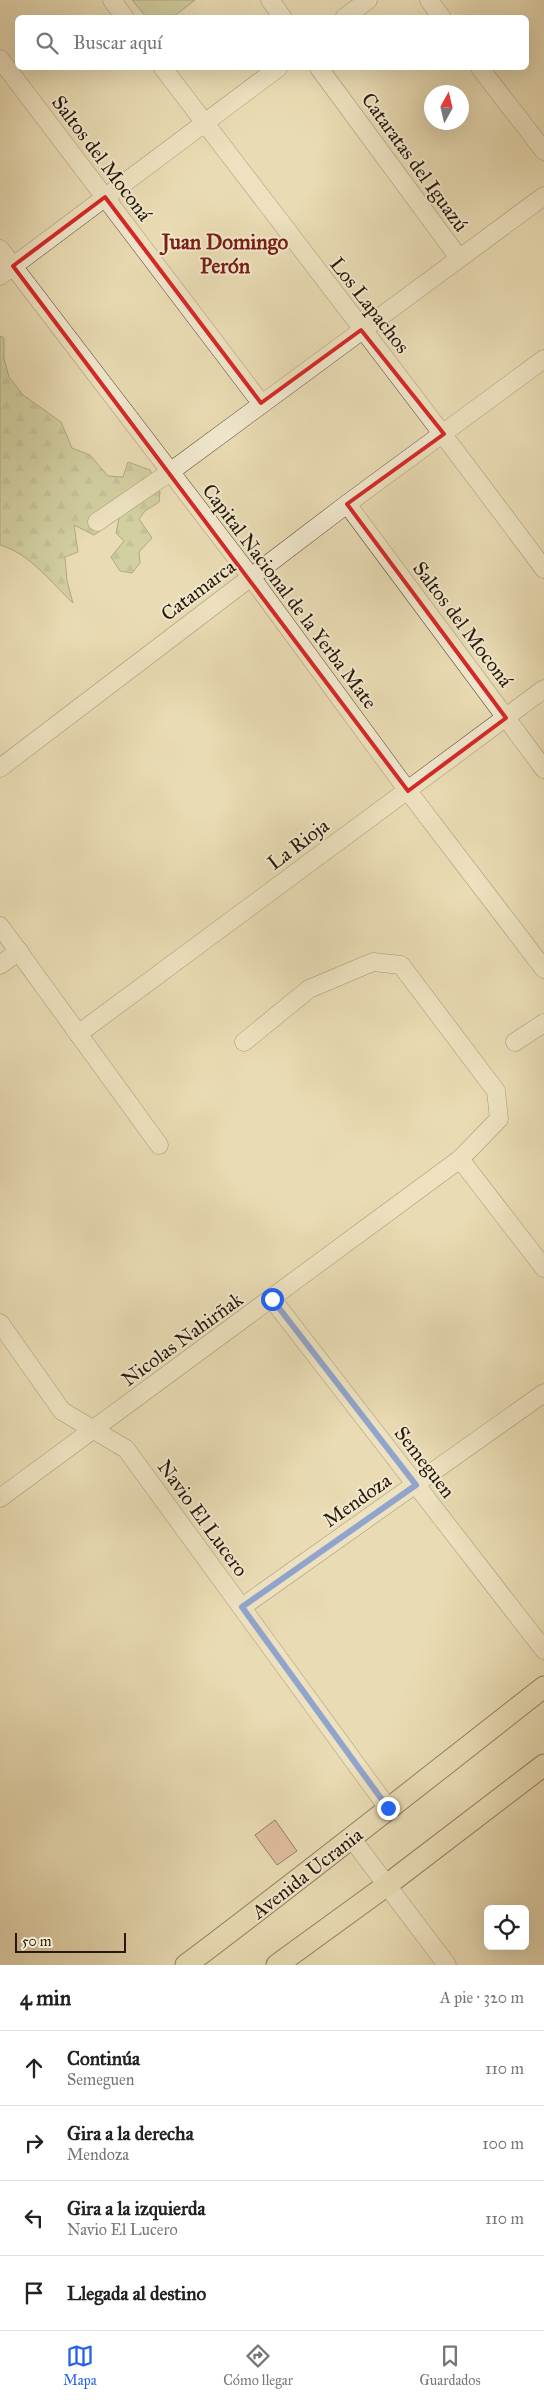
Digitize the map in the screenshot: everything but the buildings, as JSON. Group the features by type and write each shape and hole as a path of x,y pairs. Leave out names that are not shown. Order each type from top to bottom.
{"main road":[{"name":"Avenida Ucrania","path":"186,1965 352,1839 388,1808 544,1687"},
{"path":"277,1965 387,1885 544,1765"}],"street":[{"path":"112,0 123,15"},
{"path":"270,0 281,15"},
{"path":"348,15 368,0"},
{"path":"429,0 440,15"},
{"name":"Saltos del Moconá","path":"0,59 261,403"},
{"name":"Los Lapachos","path":"165,70 362,330 444,434 544,569"},
{"path":"6,271 275,70"},
{"name":"Cataratas del Iguazú","path":"320,70 459,258"},
{"path":"482,70 544,151"},
{"path":"97,522 170,472 544,196"},
{"name":"Capital Nacional de la Yerba Mate","path":"0,249 6,271 170,472 251,577 408,791 544,969"},
{"name":"Catamarca","path":"0,768 347,504 543,361"},
{"name":"Saltos del Moconá","path":"347,504 544,769"},
{"name":"La Rioja","path":"78,1034 544,689"},
{"path":"0,926 159,1144"},
{"path":"0,965 19,951"},
{"name":"Nicolas Nahirñak","path":"0,1498 460,1159 499,1119 496,1091 401,966 373,962 309,988 244,1042"},
{"path":"515,1042 544,1023"},
{"path":"460,1159 544,1268"},
{"name":"Semeguen","path":"272,1299 544,1650"},
{"name":"Navio El Lucero","path":"0,1323 62,1411 126,1449 388,1808"},
{"name":"Mendoza","path":"242,1607 416,1485 544,1392"},
{"path":"352,1839 447,1965"}],"highlighted area":[{"path":"105,197 261,403 361,330 444,434 347,504 506,718 408,791 13,266"}],"green space":[{"path":"132,0 195,0 176,15 144,15"},
{"path":"0,336 4,338 4,359 9,377 23,395 61,422 72,448 90,455 108,476 123,477 128,462 150,470 160,492 159,502 145,511 139,519 152,538 139,552 140,563 132,573 120,571 111,557 124,541 116,533 119,518 94,535 74,525 78,552 65,557 67,581 73,603 31,562 11,549 0,545"}],"district":[{"name":"Juan Domingo Perón","path":"225,254"}],"route":[{"path":"272,1299 416,1485 242,1607 388,1808"}]}
